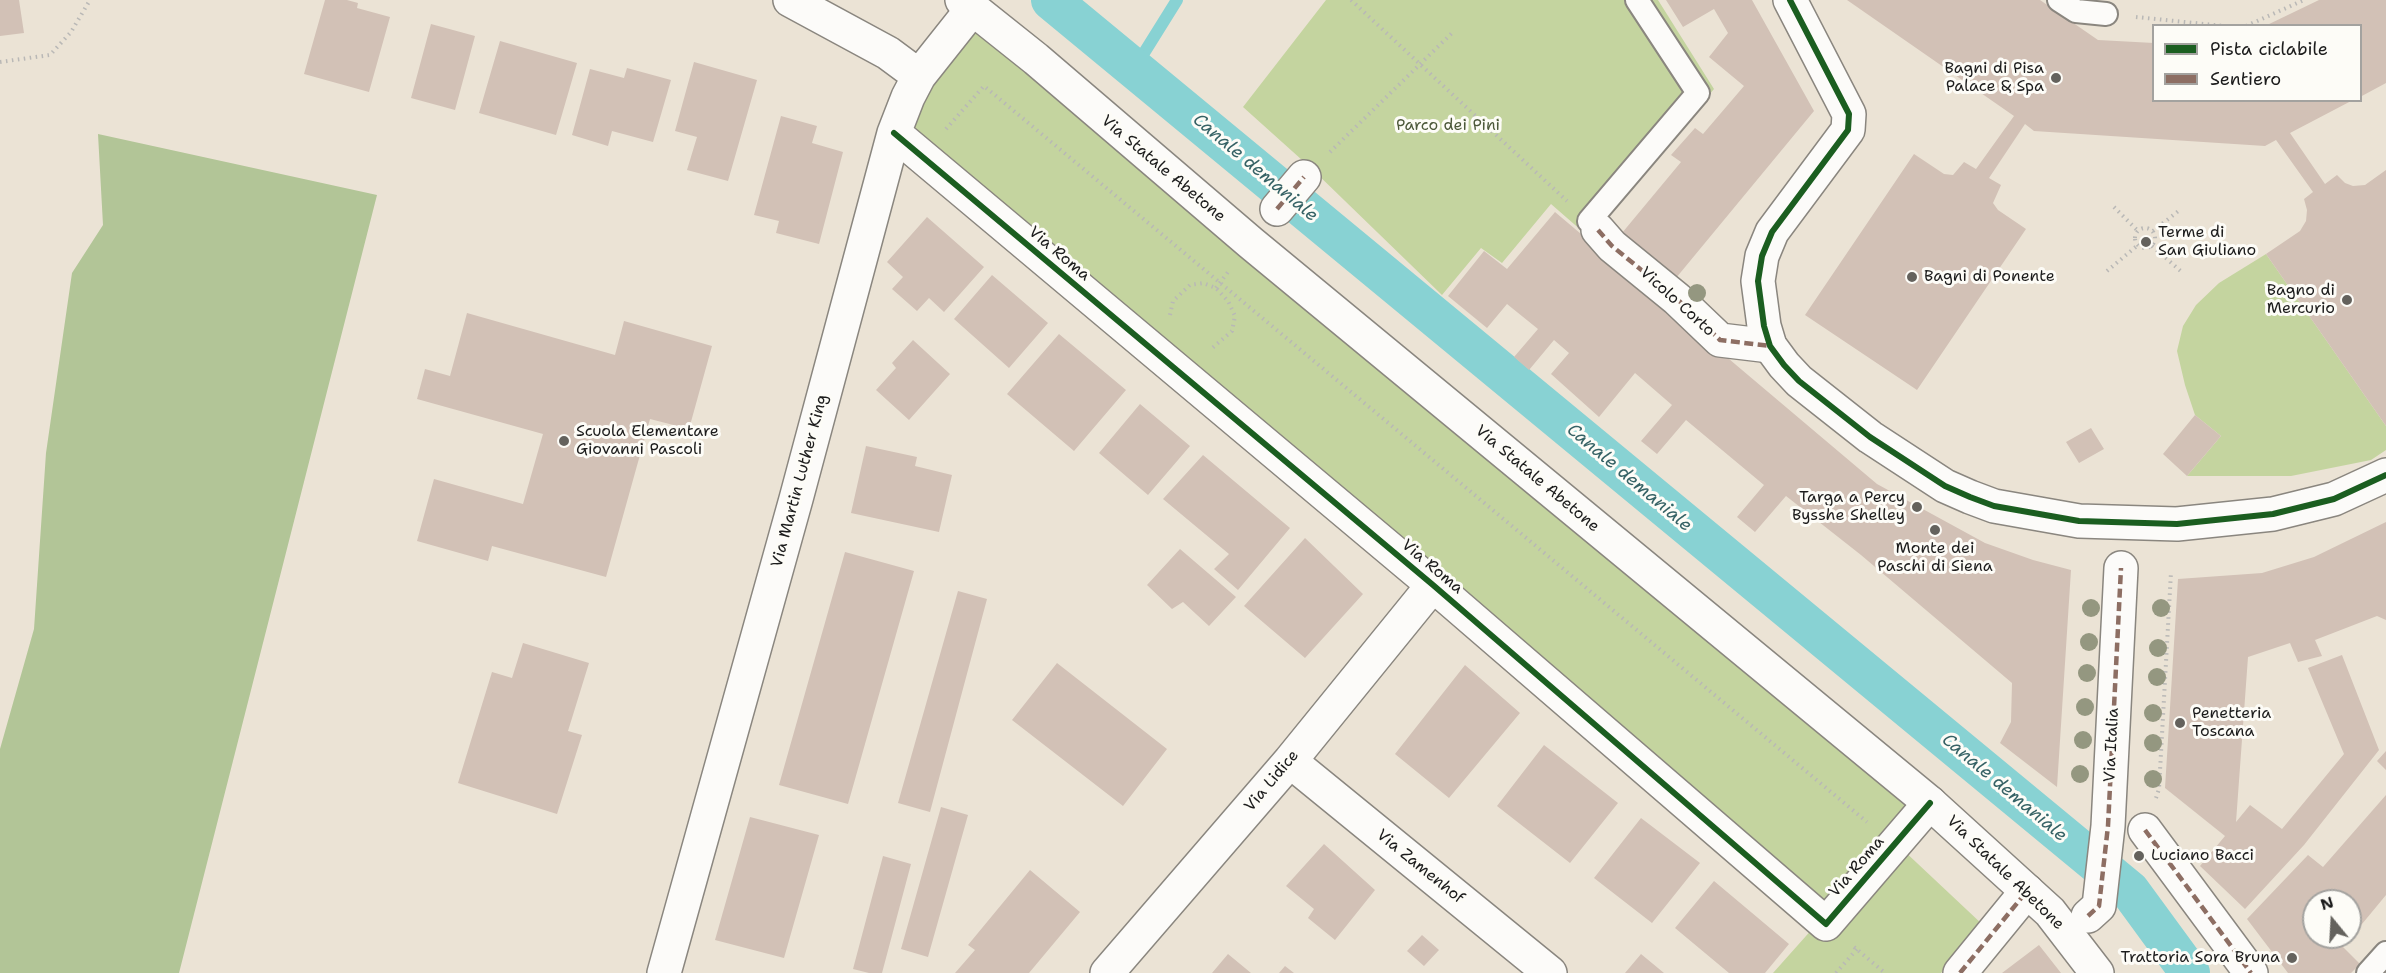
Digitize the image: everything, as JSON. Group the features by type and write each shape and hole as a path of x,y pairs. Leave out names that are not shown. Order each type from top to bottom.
{"street":[{"path":"790,0 888,53 919,76"},
{"path":"1790,0 1850,114 1848,130 1772,232 1762,256 1758,281 1760,303 1770,346 1800,381 1870,437 1945,486 1970,497 1994,506 2079,521 2177,524 2273,514 2334,499 2386,475"},
{"name":"Via Martin Luther King","path":"664,973 796,499 894,134 919,76 967,4"},
{"name":"Via Statale Abetone","path":"967,4 1036,59 1251,243 1930,803 2050,912 2097,973"},
{"name":"Via Roma","path":"894,134 1433,585 1826,924 1930,803"},
{"path":"1277,209 1304,177"},
{"name":"Vicolo Corto","path":"1593,225 1612,246 1677,299 1720,340 1770,346"},
{"name":"Via Italia","path":"2093,911 2107,830 2121,568"},
{"name":"Via Lidice","path":"1107,973 1290,761 1433,585"},
{"name":"Via Zamenhof","path":"1290,761 1550,973"},
{"path":"2145,830 2251,973"},
{"path":"1960,973 2027,891"}],"lane":[{"path":"1593,225 1698,93 1637,0"},
{"path":"2060,0 2076,11 2106,14"},
{"path":"2368,973 2386,953"}],"path":[{"path":"0,62 50,54 72,32 90,0"},
{"path":"1351,0 1593,225"},
{"path":"2250,24 2304,0"},
{"path":"2106,14 2204,24"},
{"path":"1331,151 1452,33"},
{"path":"946,129 984,86 1894,846"},
{"path":"2114,207 2138,231"},
{"path":"2153,231 2181,209"},
{"path":"2151,228 2153,231 2155,243 2152,246 2140,248 2135,242 2135,234 2151,228"},
{"path":"2107,271 2138,245"},
{"path":"2152,246 2183,273"},
{"path":"1170,315 1173,301 1190,285 1203,283 1216,288 1228,301 1235,316 1232,331 1210,349"},
{"path":"1216,288 1220,283"},
{"path":"2145,830 2159,789 2171,572"},
{"path":"1836,973 1857,950"}],"green space":[{"name":"Parco dei Pini","path":"1326,0 1658,0 1714,89 1590,238 1551,204 1502,263 1481,248 1442,295 1312,169 1243,107"},
{"path":"973,8 1930,803 1826,924 894,133"},
{"path":"98,134 377,195 179,973 0,973 0,749 34,629 46,453 72,273 103,225"},
{"path":"2266,254 2386,426 2386,450 2371,460 2291,476 2187,476 2221,436 2195,415 2177,351 2183,326 2196,305 2219,283"},
{"path":"1901,848 1983,925 1941,973 1773,973 1814,927"}],"building":[{"path":"0,0 19,0 24,33 0,36"},
{"path":"325,0 347,0 358,3 357,8 390,17 369,92 304,74"},
{"path":"1666,0 1752,0 1814,111 1676,278 1622,233 1681,162 1671,155 1695,128 1703,134 1744,86 1709,57 1728,33 1714,9 1683,27"},
{"path":"1847,0 2040,0 2098,40 2152,43 2152,102 2349,102 2290,133 2325,184 2337,175 2345,183 2353,186 2365,185 2386,170 2386,426 2266,254 2300,231 2306,221 2307,210 2304,199 2313,192 2276,140 2265,146 2034,131 2025,124 1989,178 2001,185 1993,203 1998,210 2026,229 1917,390 1805,315 1914,154 1944,174 1953,175 1964,162 1976,169 2014,116"},
{"path":"2319,0 2386,0 2386,83 2362,96 2362,24 2269,24"},
{"path":"431,24 475,36 455,110 411,98"},
{"path":"500,41 577,63 556,135 479,113"},
{"path":"694,62 757,80 728,181 687,170 697,137 675,131"},
{"path":"627,68 671,80 653,142 612,131 608,146 572,135 590,69 624,78"},
{"path":"781,116 817,126 812,143 843,152 819,244 776,233 779,221 754,215"},
{"path":"1555,212 1877,484 1985,543 2033,560 2071,570 2057,787 2000,743 2011,722 2012,683 1861,555 1786,496 1755,532 1737,517 1764,485 1686,420 1657,454 1641,441 1672,405 1635,373 1599,417 1551,374 1569,353 1554,340 1529,370 1514,357 1538,329 1507,304 1487,328 1448,296 1484,251 1507,269"},
{"path":"927,217 984,267 944,312 929,298 917,311 892,289 903,277 887,262"},
{"path":"992,275 1048,323 1009,368 954,319"},
{"path":"467,313 615,355 624,321 712,346 689,429 650,419 606,577 492,546 488,561 417,541 434,479 523,504 543,434 417,399 425,369 450,376"},
{"path":"1059,334 1126,390 1074,451 1007,394"},
{"path":"913,340 950,374 909,420 876,390 896,368 892,363"},
{"path":"1140,404 1190,446 1148,495 1099,453"},
{"path":"2195,415 2221,436 2187,476 2163,454"},
{"path":"2091,428 2104,449 2079,463 2066,442"},
{"path":"866,446 917,457 915,466 952,475 939,532 851,513"},
{"path":"1203,455 1290,528 1238,590 1214,569 1229,554 1163,499"},
{"path":"2386,522 2386,620 2377,616 2315,640 2322,656 2298,662 2290,643 2248,657 2236,822 2250,805 2282,829 2344,754 2308,668 2342,655 2379,750 2304,845 2245,909 2200,866 2225,836 2165,788 2178,579 2262,573 2314,557"},
{"path":"1305,538 1363,594 1305,658 1244,606"},
{"path":"1180,549 1236,597 1209,626 1183,602 1172,609 1147,585"},
{"path":"845,552 914,571 848,804 779,785"},
{"path":"958,591 987,599 930,812 898,803"},
{"path":"523,643 589,663 568,731 582,735 557,814 458,783 492,672 512,678"},
{"path":"1057,663 1167,749 1123,806 1012,720"},
{"path":"1465,665 1520,713 1449,798 1395,754"},
{"path":"1544,745 1618,803 1570,863 1497,806"},
{"path":"2386,751 2386,770 2377,761"},
{"path":"2386,795 2386,895 2362,924 2362,889 2302,889 2302,949 2345,949 2360,964 2351,973 2288,973 2247,919 2308,855 2323,867"},
{"path":"941,807 968,815 928,957 901,949"},
{"path":"750,817 819,835 784,958 715,940"},
{"path":"1641,818 1700,863 1652,923 1594,878"},
{"path":"1324,844 1375,890 1335,940 1308,918 1314,909 1286,886"},
{"path":"883,856 911,864 882,973 869,973 853,969"},
{"path":"1030,870 1080,912 1029,973 955,973 975,950 968,945"},
{"path":"1714,881 1789,944 1765,973 1729,973 1675,928"},
{"path":"1422,935 1439,950 1424,966 1407,951"},
{"path":"2039,945 2061,973 2002,973"},
{"path":"1228,954 1251,973 1212,973"},
{"path":"1641,954 1664,973 1625,973"},
{"path":"1285,966 1294,973 1279,973"}],"waterway":[{"name":"Canale demaniale","path":"1051,0 2130,891 2190,973"},
{"path":"1134,69 1177,0"}],"marked path":[{"path":"1277,209 1304,177"},
{"path":"1598,230 1612,246 1677,299 1720,340 1770,346"},
{"path":"2088,916 2099,906 2108,826 2121,568"},
{"path":"2145,830 2251,973"},
{"path":"1960,973 2027,891"}],"cycle path":[{"path":"1790,0 1849,114 1848,130 1772,232 1762,256 1758,281 1764,326 1770,346 1799,381 1870,437 1945,486 1994,506 2079,521 2177,524 2273,514 2334,499 2386,475"},
{"path":"894,133 1433,585 1826,924 1930,803"}],"place":[{"name":"Bagni di Pisa Palace & Spa","path":"2056,78"},
{"name":"Terme di San Giuliano","path":"2146,242"},
{"name":"Bagni di Ponente","path":"1912,277"},
{"name":"Bagno di Mercurio","path":"2347,300"},
{"name":"Scuola Elementare Giovanni Pascoli","path":"564,441"},
{"name":"Targa a Percy Bysshe Shelley","path":"1917,507"},
{"name":"Monte dei Paschi di Siena","path":"1935,530"},
{"name":"Penetteria Toscana","path":"2180,723"},
{"name":"Luciano Bacci","path":"2139,856"},
{"name":"Trattoria Sora Bruna","path":"2292,958"}]}
